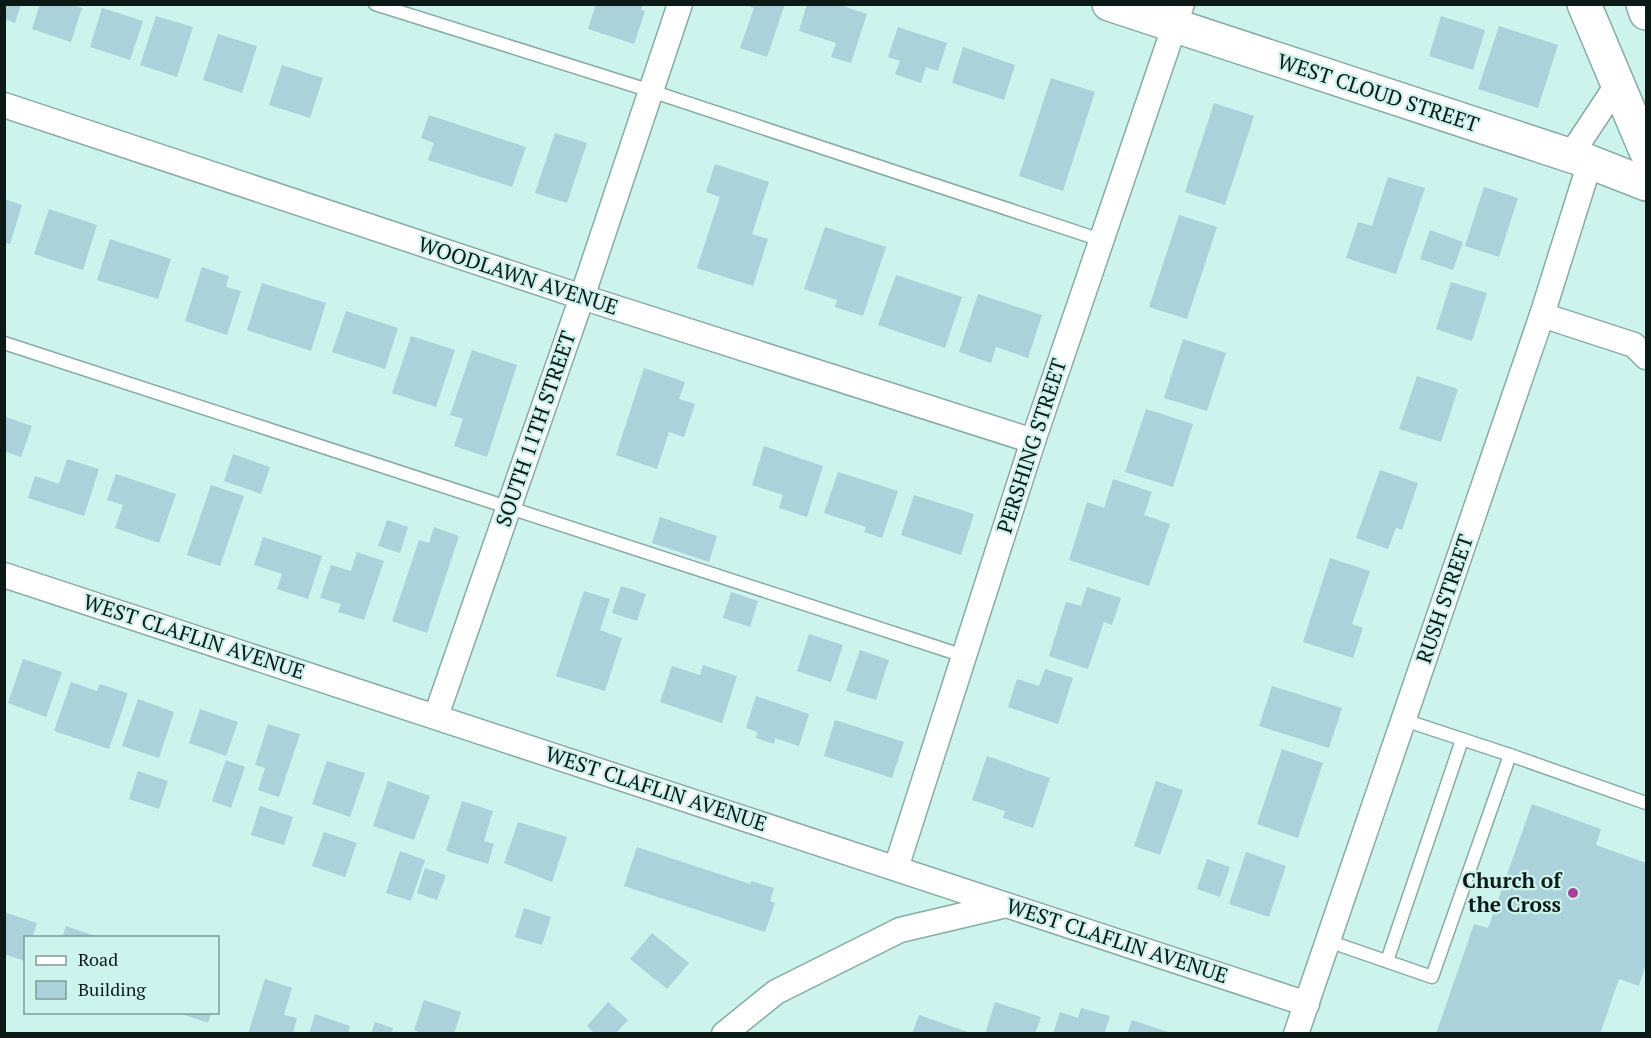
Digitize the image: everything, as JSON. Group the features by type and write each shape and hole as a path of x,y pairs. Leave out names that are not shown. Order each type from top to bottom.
{"main road":[{"name":"WEST CLOUD STREET","path":"1109,4 1178,15 1647,184"},
{"path":"1584,4 1647,151"},
{"path":"1643,4 1647,13"}],"street":[{"name":"SOUTH 11TH STREET","path":"436,716 582,297 680,4"},
{"name":"PERSHING STREET","path":"896,868 1033,441 1178,15"},
{"name":"RUSH STREET","path":"1296,1034 1542,315 1580,159 1617,85"},
{"name":"WOODLAWN AVENUE","path":"4,105 582,297 1033,441"},
{"path":"1542,315 1634,345 1647,357"},
{"name":"WEST CLAFLIN AVENUE","path":"4,575 1307,1004"},
{"path":"724,1034 776,992 900,930 1006,905"}],"lane":[{"path":"375,4 651,91 1101,240"},
{"path":"4,343 964,656"},
{"path":"1404,720 1647,803"},
{"path":"1386,961 1462,740"},
{"path":"1328,941 1432,977 1510,755"}],"building":[{"path":"4,4 21,4 15,23 4,19"},
{"path":"40,4 70,4 82,8 71,42 32,29"},
{"path":"596,4 643,4 641,10 645,11 634,44 588,29"},
{"path":"744,4 785,4 767,57 740,48 754,8"},
{"path":"807,4 837,4 867,14 851,63 831,57 836,43 799,31"},
{"path":"102,8 143,21 130,60 90,47"},
{"path":"156,16 193,27 177,77 140,65"},
{"path":"1441,16 1485,30 1473,70 1429,56"},
{"path":"1499,26 1558,45 1538,108 1478,89"},
{"path":"898,27 947,43 938,71 926,67 921,83 895,74 900,61 888,57"},
{"path":"218,34 257,46 242,93 203,80"},
{"path":"963,47 1015,65 1004,100 952,83"},
{"path":"282,65 323,78 310,118 269,105"},
{"path":"1051,78 1095,92 1063,191 1019,176"},
{"path":"1214,103 1254,116 1225,205 1185,192"},
{"path":"429,115 526,147 512,187 428,160 434,143 421,138"},
{"path":"555,133 587,143 567,203 535,193"},
{"path":"715,164 769,182 752,234 768,239 753,286 697,268 720,197 706,192"},
{"path":"1388,177 1425,188 1396,274 1346,258 1358,222 1372,226"},
{"path":"1484,187 1518,198 1499,257 1465,246"},
{"path":"4,199 22,205 10,244 4,242"},
{"path":"49,209 97,225 83,270 34,254"},
{"path":"1179,215 1217,227 1187,319 1149,307"},
{"path":"825,227 886,247 863,316 835,307 837,300 804,289"},
{"path":"1430,230 1463,242 1453,270 1420,259"},
{"path":"110,239 171,259 158,299 97,280"},
{"path":"202,267 229,276 226,287 241,291 227,335 185,321"},
{"path":"896,275 962,297 945,348 878,325"},
{"path":"1451,282 1487,293 1472,341 1436,329"},
{"path":"262,283 326,303 311,351 247,330"},
{"path":"978,294 1042,315 1028,358 996,347 991,363 959,352"},
{"path":"346,311 398,328 385,369 332,352"},
{"path":"411,336 455,350 436,407 392,393"},
{"path":"1183,339 1226,353 1207,411 1164,398"},
{"path":"472,350 517,365 487,457 454,446 463,419 450,415"},
{"path":"644,368 685,382 679,399 695,404 684,437 669,432 657,469 616,455"},
{"path":"1417,376 1458,389 1441,442 1399,429"},
{"path":"1146,409 1193,424 1173,487 1125,472"},
{"path":"6,417 32,426 21,457 4,451"},
{"path":"764,446 823,466 807,517 779,508 783,495 752,485"},
{"path":"233,454 270,467 261,494 224,481"},
{"path":"67,459 99,469 84,516 28,498 35,476 59,484"},
{"path":"1380,470 1418,483 1402,530 1396,528 1388,549 1356,538"},
{"path":"838,472 898,491 882,538 864,532 866,527 824,513"},
{"path":"116,474 176,494 159,543 115,528 123,505 107,500"},
{"path":"1113,479 1152,492 1144,515 1170,524 1149,586 1069,560 1087,502 1104,508"},
{"path":"211,485 244,496 220,566 187,555"},
{"path":"914,495 974,514 961,555 901,535"},
{"path":"660,517 717,536 709,562 652,543"},
{"path":"387,520 408,527 400,553 378,546"},
{"path":"434,527 459,536 427,633 392,621 419,540 429,543"},
{"path":"263,537 322,556 308,599 277,589 282,574 254,565"},
{"path":"357,552 384,561 364,620 338,612 341,604 320,598 331,565 351,571"},
{"path":"1330,558 1370,571 1352,624 1363,628 1353,658 1303,642"},
{"path":"621,586 646,594 637,621 612,613"},
{"path":"1087,587 1121,598 1112,625 1104,622 1088,669 1049,656 1066,602 1081,606"},
{"path":"584,591 610,599 600,630 622,638 605,691 556,676"},
{"path":"731,592 758,601 750,627 723,618"},
{"path":"809,634 843,645 831,682 797,671"},
{"path":"860,650 889,660 876,700 846,691"},
{"path":"23,659 62,672 46,717 8,703"},
{"path":"703,665 737,676 722,723 660,702 672,666 700,675"},
{"path":"1045,669 1073,678 1058,724 1008,707 1017,679 1039,686"},
{"path":"71,682 97,691 100,684 128,693 109,749 54,731"},
{"path":"1272,686 1342,708 1329,748 1259,726"},
{"path":"756,696 809,714 799,746 775,738 774,744 756,738 757,732 746,728"},
{"path":"138,699 174,712 159,758 122,746"},
{"path":"200,709 238,722 226,756 189,743"},
{"path":"835,720 904,742 892,778 824,756"},
{"path":"268,724 300,734 279,797 258,790 265,768 255,765"},
{"path":"1282,749 1323,763 1298,838 1257,824"},
{"path":"987,756 1050,778 1033,828 1003,818 1005,811 972,800"},
{"path":"226,760 245,767 231,808 212,801"},
{"path":"327,761 365,773 350,817 312,804"},
{"path":"138,771 168,781 159,809 129,799"},
{"path":"388,781 430,796 414,840 373,826"},
{"path":"1156,781 1183,790 1160,855 1134,846"},
{"path":"462,801 493,811 484,841 494,844 488,864 446,851"},
{"name":"Church of the Cross","path":"1532,804 1601,829 1596,845 1646,863 1646,964 1639,986 1619,979 1600,1034 1436,1034 1474,924 1488,928"},
{"path":"260,806 293,817 284,845 251,835"},
{"path":"518,822 567,837 552,882 504,863"},
{"path":"324,832 357,843 345,877 312,866"},
{"path":"637,847 750,884 751,881 774,888 770,901 775,903 765,932 624,886"},
{"path":"400,851 425,860 411,901 386,893"},
{"path":"1246,852 1286,866 1269,917 1229,904"},
{"path":"1207,859 1230,867 1220,897 1197,889"},
{"path":"425,868 446,875 437,900 417,893"},
{"path":"524,908 551,917 542,945 515,937"},
{"path":"4,912 37,923 33,936 24,936 24,961 4,954"},
{"path":"66,926 95,936 63,936"},
{"path":"652,933 689,963 667,989 630,959"},
{"path":"265,979 292,988 284,1015 297,1018 293,1034 248,1034"},
{"path":"424,1000 461,1012 454,1034 424,1034 414,1030"},
{"path":"608,1002 628,1020 615,1034 595,1034 587,1026"},
{"path":"995,1002 1041,1017 1035,1034 985,1034"},
{"path":"1081,1008 1110,1016 1104,1034 1053,1034 1060,1012 1078,1018"},
{"path":"182,1014 211,1014 208,1023"},
{"path":"315,1014 350,1026 348,1034 309,1034"},
{"path":"919,1015 971,1033 971,1034 912,1034"},
{"path":"1132,1020 1171,1033 1171,1034 1127,1034"},
{"path":"375,1022 393,1028 391,1034 371,1034"}],"place":[{"name":"Church of the Cross","path":"1573,893"}]}
